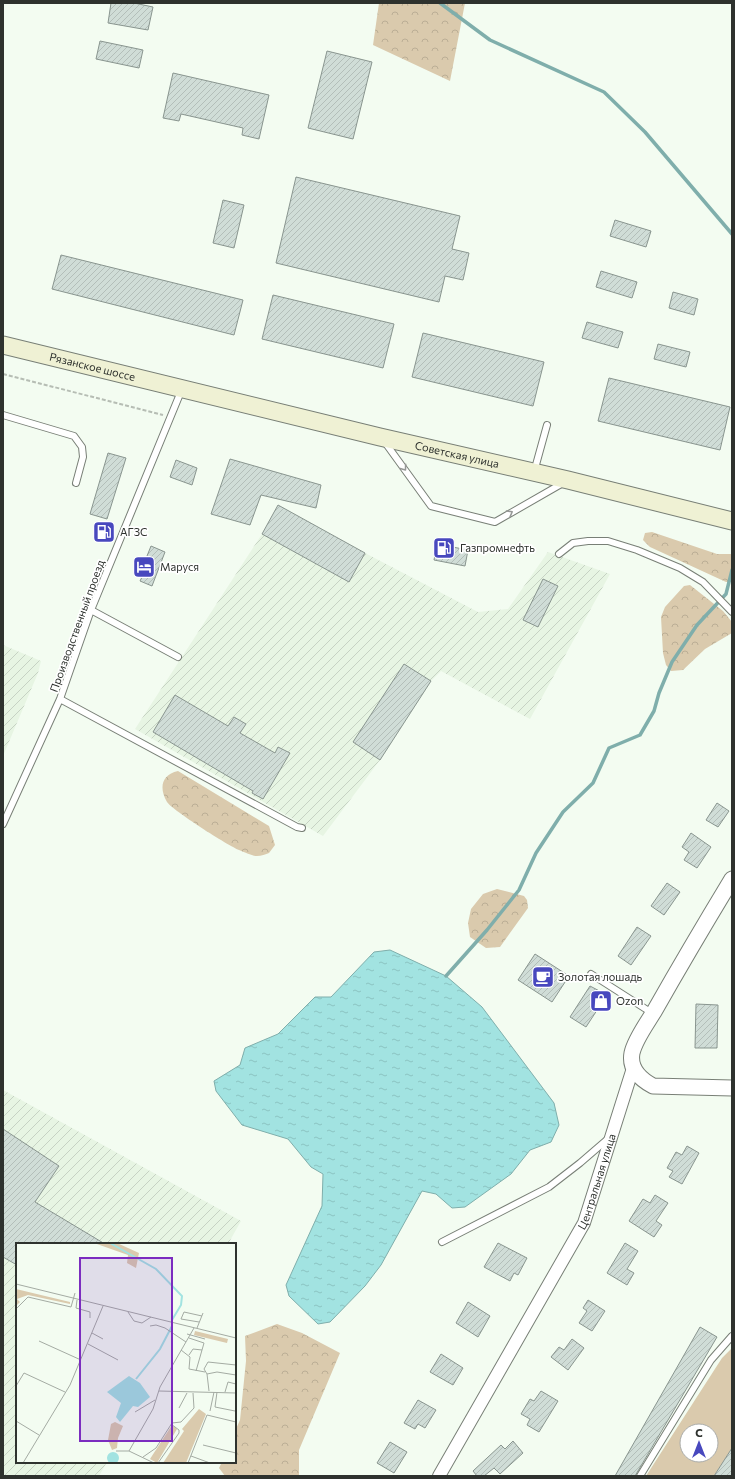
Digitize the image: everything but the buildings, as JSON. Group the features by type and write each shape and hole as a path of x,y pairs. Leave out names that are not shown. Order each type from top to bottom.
{"main road":[{"name":"Рязанское шоссе","path":"3,345 182,388"},
{"name":"Советская улица","path":"182,388 380,437 568,480 732,521"}],"street":[{"name":"Центральная улица","path":"439,1476 584,1222 633,1068 632,1053 638,1039 732,879"},
{"path":"633,1068 642,1080 653,1086 732,1088"}],"lane":[{"name":"Производственный проезд","path":"3,824 60,699 91,610 182,388"},
{"path":"3,415 74,436 82,447 83,456 76,483"},
{"path":"534,472 547,425"},
{"path":"380,437 432,506 495,522 568,480"},
{"path":"559,554 573,542 588,541 608,541 637,550 680,568 703,582 732,612"},
{"path":"91,610 178,657"},
{"path":"60,699 297,827 302,828"},
{"path":"591,974 652,1014"},
{"path":"442,1242 549,1187 612,1136"},
{"path":"640,1476 711,1360 732,1337"}],"path":[{"path":"3,374 171,417"}],"shaded area":[{"path":"278,505 365,553 478,612 508,609 548,552 610,574 530,719 441,671 431,681 380,760 323,836 135,729 262,534"},
{"path":"3,645 41,661 38,673 3,756"},
{"path":"3,1090 241,1221 229,1243 16,1243 16,1463 106,1463 99,1476 3,1476"}],"green space":[{"path":"379,3 465,3 450,81 373,45"},
{"path":"652,532 717,554 732,554 732,582 726,582 650,547 643,540 645,533"},
{"path":"690,585 723,611 732,622 732,633 705,649 683,670 671,671 666,665 663,653 661,617 665,607 684,586"},
{"path":"178,771 269,826 275,845 269,853 255,856 239,850 201,828 171,806 164,797 162,787 168,776"},
{"path":"497,889 524,896 527,900 528,908 500,947 486,948 470,937 468,923 471,909 483,894"},
{"path":"277,1324 302,1333 340,1353 299,1450 299,1476 225,1476 219,1468 222,1463 236,1463 236,1429 240,1420 246,1361 245,1336"},
{"path":"732,1348 732,1448 714,1476 646,1476 679,1425 679,1463 719,1463 719,1423 680,1423 722,1358"}],"water":[{"path":"390,950 446,976 482,1007 554,1103 559,1125 551,1142 530,1150 511,1174 465,1207 452,1208 436,1194 422,1191 381,1265 365,1286 330,1322 318,1324 289,1296 286,1285 322,1206 323,1174 311,1167 288,1139 242,1125 216,1091 214,1081 240,1065 245,1048 278,1034 315,997 331,997 374,952"}],"waterway":[{"path":"440,3 490,40 604,92 645,132 732,234"},
{"path":"446,976 487,930 519,890 536,853 563,812 593,783 609,748 640,735 654,711 659,693 672,662 697,625 726,594 732,570"}],"place":[{"name":"АГЗС","path":"104,532"},
{"name":"Газпромнефть","path":"444,548"},
{"name":"Маруся","path":"144,567"},
{"name":"Золотая лошадь","path":"543,977"},
{"name":"Ozon","path":"601,1001"}]}
